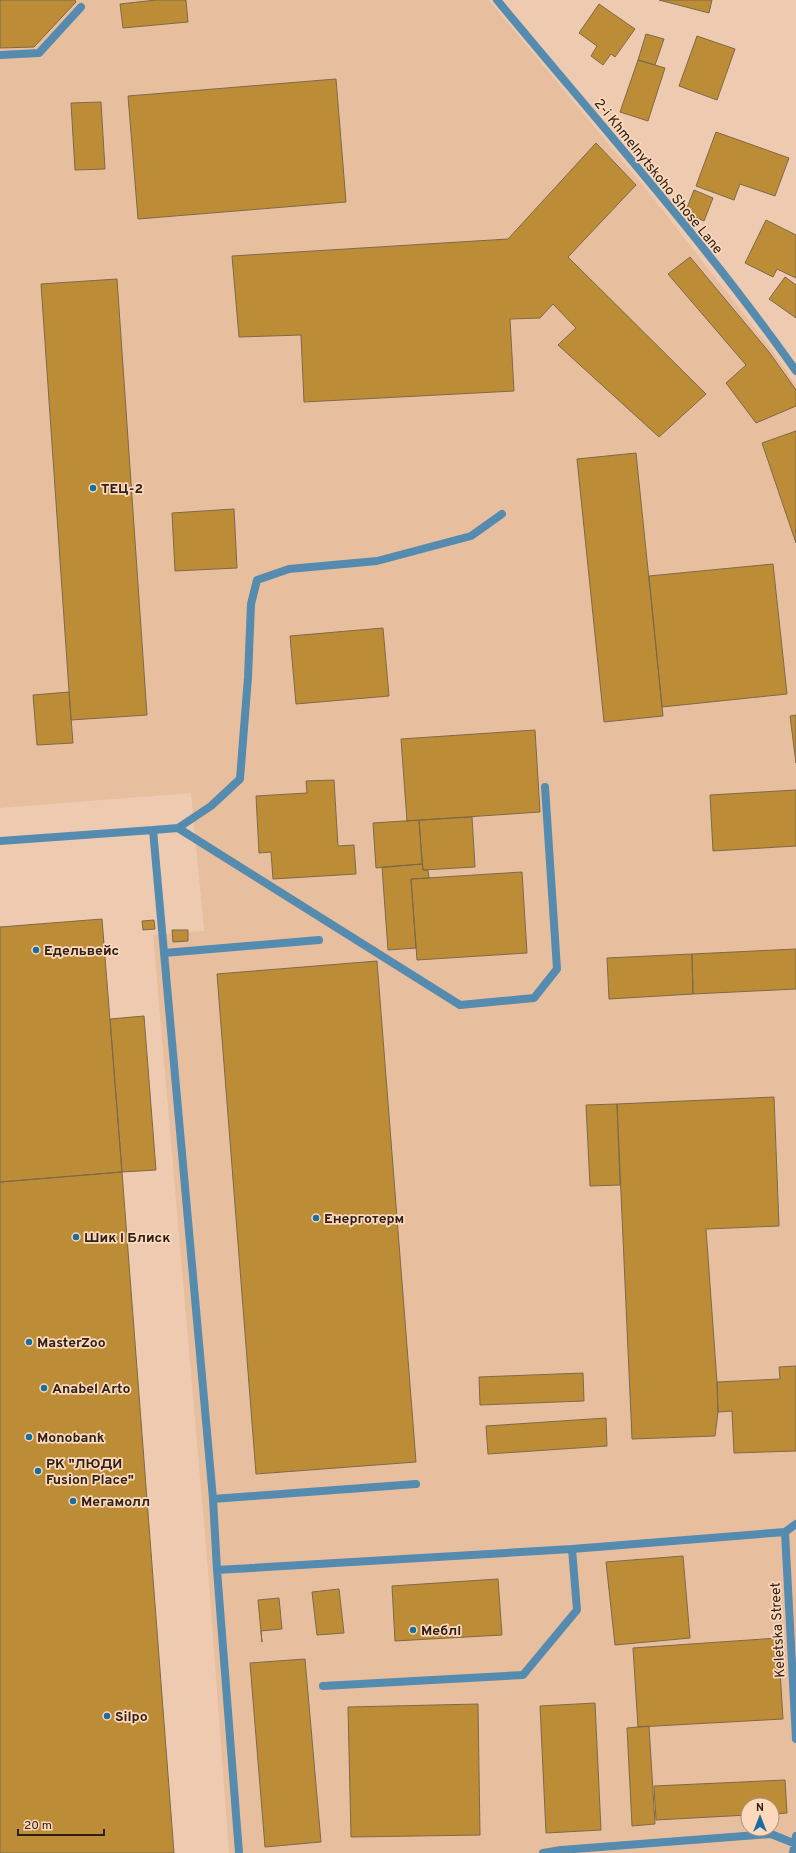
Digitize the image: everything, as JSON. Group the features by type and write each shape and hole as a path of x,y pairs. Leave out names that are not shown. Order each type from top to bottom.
{"street":[{"name":"2-i Khmelnytskoho Shose Lane","path":"497,0 656,190 777,344 796,372"},
{"path":"0,55 39,53 81,7"},
{"path":"0,841 178,828 210,806 240,779 248,677 251,604 257,580 289,569 377,561 472,536 502,514"},
{"path":"178,828 460,1005 534,998 557,969 545,787"},
{"path":"153,830 213,1499 217,1570 240,1853"},
{"path":"164,953 319,940"},
{"path":"213,1499 416,1484"},
{"path":"217,1570 572,1549 785,1532 796,1524"},
{"name":"Keletska Street","path":"785,1532 796,1739"},
{"path":"323,1686 523,1674 577,1610 572,1549"},
{"path":"543,1853 771,1834 796,1841 793,1853"}],"shaded area":[{"path":"0,0 489,0 650,194 771,349 796,385 796,1853 229,1853 208,1570 153,935 204,931 191,793 0,808"}],"building":[{"path":"0,0 75,0 76,2 34,47 0,48"},
{"path":"156,0 186,0 188,22 123,28 120,4"},
{"path":"659,0 712,0 709,13"},
{"path":"599,4 635,29 615,57 611,54 603,65 591,56 597,46 579,33"},
{"path":"646,34 664,39 655,65 638,60"},
{"path":"697,36 735,49 717,100 679,86"},
{"path":"638,60 665,68 648,121 620,112"},
{"path":"336,79 346,202 138,219 128,96"},
{"path":"101,102 105,169 75,170 71,103"},
{"path":"716,132 789,158 775,196 740,184 734,200 696,186"},
{"path":"596,143 636,185 568,257 706,394 659,437 558,345 576,328 553,304 540,318 510,319 514,391 304,402 301,335 239,337 232,256 508,239"},
{"path":"694,190 713,198 704,221 685,213"},
{"path":"766,220 796,235 796,278 777,269 773,277 745,263"},
{"path":"690,257 769,352 796,390 796,406 756,423 726,383 746,365 668,274"},
{"path":"785,277 796,285 796,318 769,299"},
{"name":"ТЕЦ-2","path":"117,279 147,715 71,720 41,284"},
{"path":"796,431 796,543 762,443"},
{"path":"636,453 663,716 604,722 577,459"},
{"path":"234,509 237,568 175,571 172,513"},
{"path":"773,564 787,694 662,707 649,576"},
{"path":"383,628 389,696 296,704 290,636"},
{"path":"69,692 73,743 37,745 33,695"},
{"path":"796,715 796,763 790,716"},
{"path":"535,730 540,812 407,821 401,739"},
{"path":"334,780 338,846 354,845 356,874 273,879 271,852 259,853 256,796 307,793 306,781"},
{"path":"796,790 796,846 713,851 710,795"},
{"path":"472,817 475,867 423,870 419,820"},
{"path":"419,820 422,864 376,868 373,823"},
{"path":"422,864 423,870 428,870 429,878 411,879 416,948 388,950 382,867"},
{"path":"522,872 527,953 417,960 411,879"},
{"path":"102,919 122,1172 0,1182 0,927"},
{"path":"154,920 155,929 143,930 142,921"},
{"path":"172,930 188,930 188,941 173,942"},
{"path":"796,949 796,989 693,994 692,954"},
{"path":"692,954 693,994 609,999 607,958"},
{"name":"Енерготерм","path":"377,961 416,1462 256,1474 217,974"},
{"path":"144,1016 156,1170 122,1172 110,1019"},
{"path":"774,1097 779,1226 706,1229 717,1382 718,1412 715,1436 632,1439 617,1104"},
{"path":"617,1104 620,1185 590,1186 586,1105"},
{"name":"Мегамолл","path":"122,1172 174,1853 0,1853 0,1182"},
{"path":"796,1366 796,1451 734,1453 732,1411 718,1412 717,1382 780,1379 779,1367"},
{"path":"583,1373 584,1401 480,1405 479,1377"},
{"path":"606,1418 607,1446 488,1454 486,1426"},
{"path":"683,1556 690,1638 615,1645 606,1562"},
{"path":"498,1579 502,1635 395,1641 392,1586"},
{"path":"339,1589 344,1633 317,1635 312,1592"},
{"path":"279,1598 282,1629 261,1631 262,1642 258,1600"},
{"path":"778,1638 783,1719 638,1727 633,1648"},
{"path":"305,1659 321,1842 265,1847 250,1663"},
{"path":"595,1703 601,1830 546,1833 540,1706"},
{"path":"478,1704 480,1835 351,1837 348,1707"},
{"path":"649,1726 655,1824 632,1826 627,1728"},
{"path":"785,1780 787,1813 780,1813 780,1797 740,1797 740,1815 656,1820 654,1786"}],"place":[{"name":"ТЕЦ-2","path":"93,488"},
{"name":"Едельвейс","path":"36,950"},
{"name":"Енерготерм","path":"316,1218"},
{"name":"Шик і Блиск","path":"76,1237"},
{"name":"MasterZoo","path":"29,1342"},
{"name":"Anabel Arto","path":"44,1388"},
{"name":"Monobank","path":"29,1437"},
{"name":"РК \"ЛЮДИ Fusion Place\"","path":"38,1471"},
{"name":"Мегамолл","path":"73,1501"},
{"name":"Меблі","path":"413,1630"},
{"name":"Silpo","path":"107,1716"}]}
